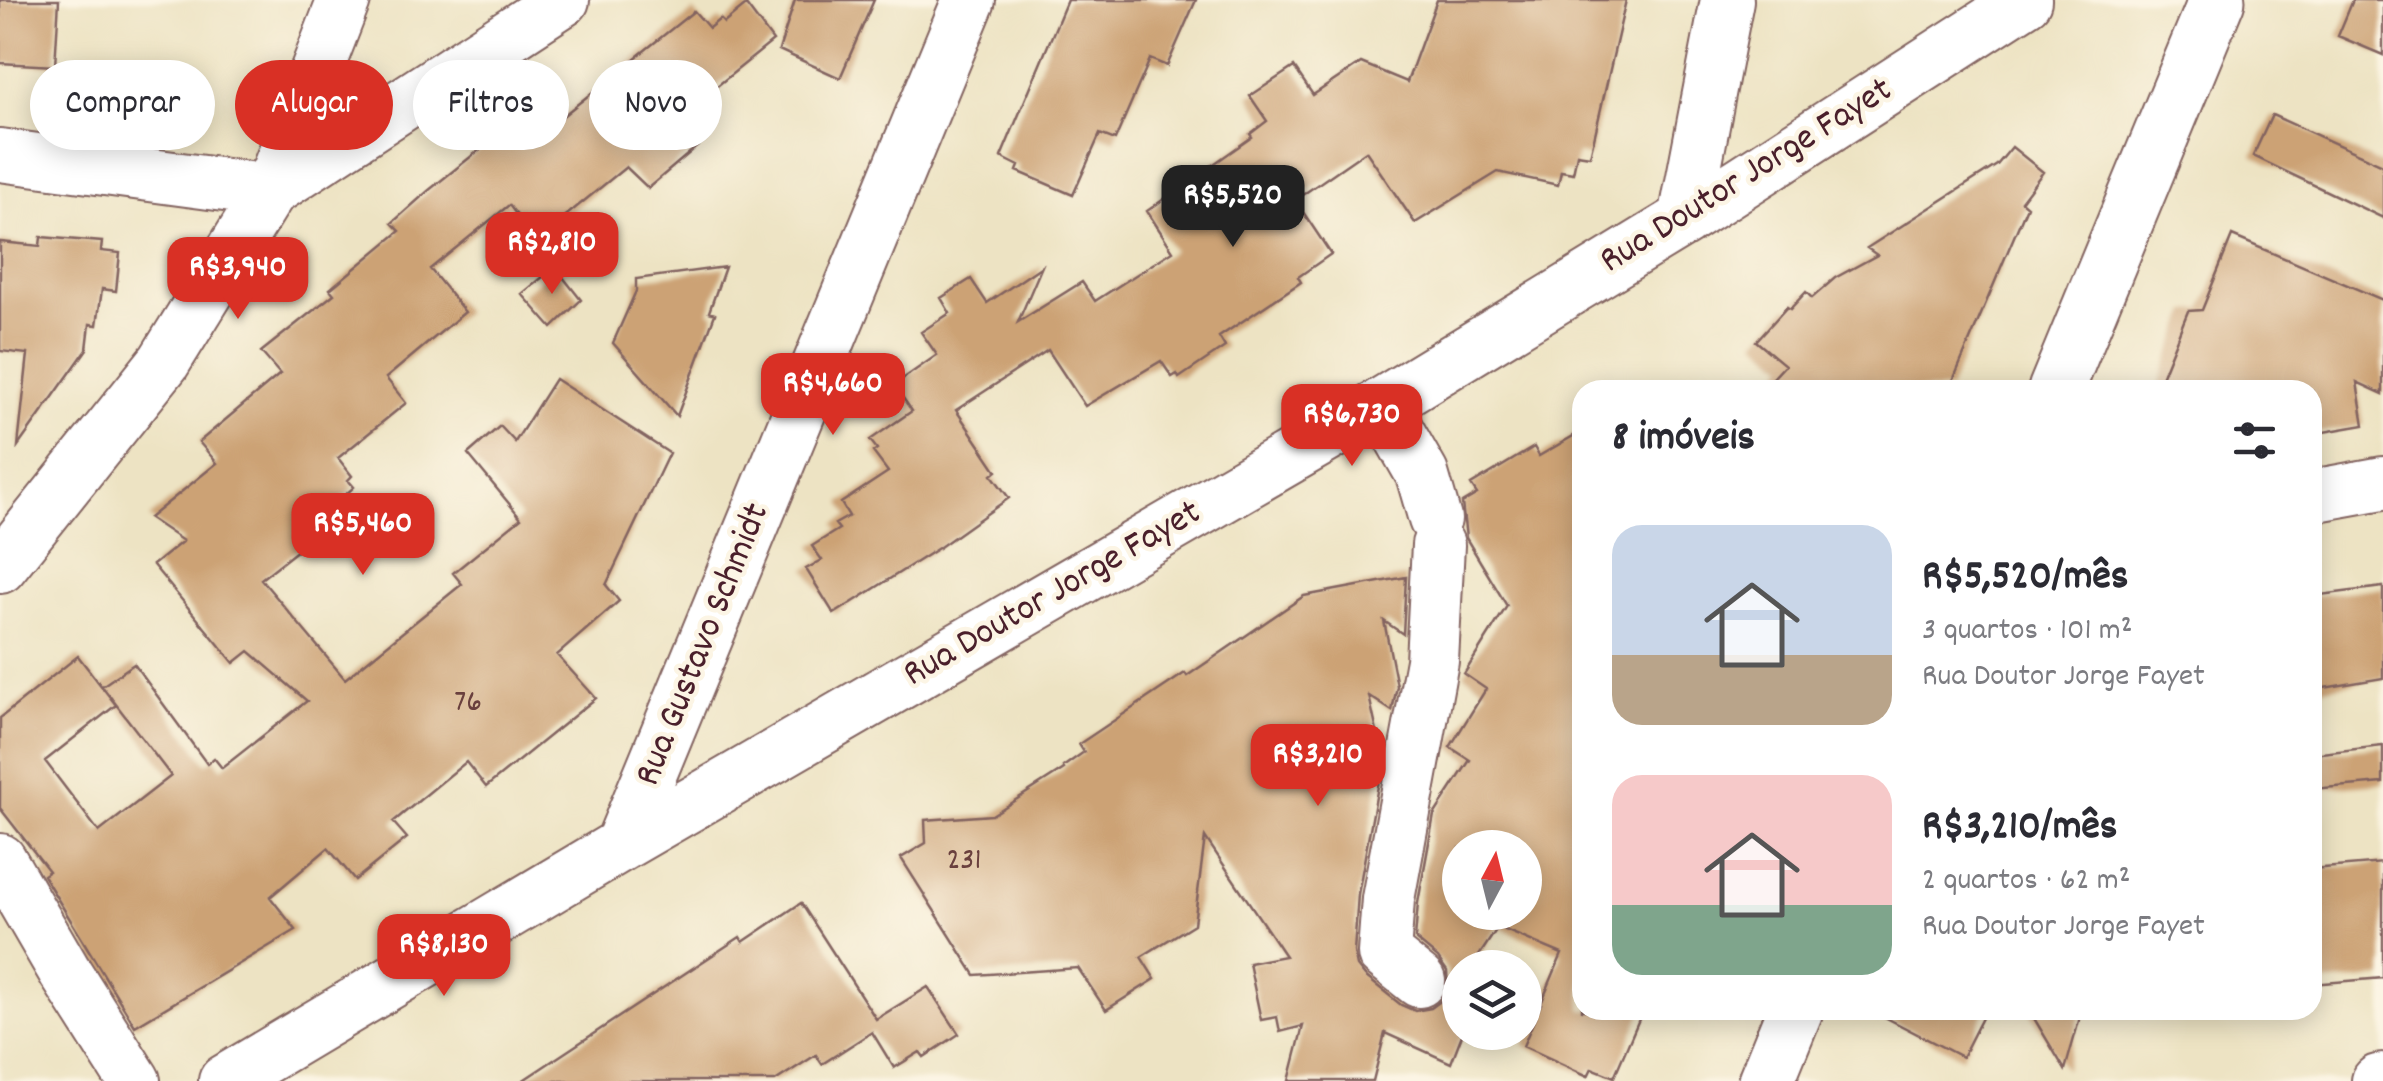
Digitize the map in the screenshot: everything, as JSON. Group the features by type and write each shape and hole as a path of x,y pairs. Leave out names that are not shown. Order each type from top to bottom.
{"street":[{"path":"0,567 164,362 270,191 344,0"},
{"path":"0,155 270,191 563,0"},
{"name":"Rua Gustavo Schmidt","path":"622,845 969,0"},
{"path":"1685,219 1727,0"},
{"name":"Rua Doutor Jorge Fayet","path":"225,1081 622,845 1382,404 1685,219 2025,0"},
{"path":"2060,380 2217,0"},
{"path":"1382,404 1422,474 1436,532 1432,661 1388,900 1384,953 1419,981"},
{"path":"2322,494 2383,483"},
{"path":"0,860 134,1081"},
{"path":"1766,1081 1791,1020"}],"building":[{"path":"0,0 59,0 55,60 30,60 30,65 0,63"},
{"path":"795,0 874,0 840,78 779,50"},
{"path":"1067,0 1196,0 1167,66 1150,59 1115,140 1100,134 1073,195 1017,171 1019,166 1001,157"},
{"path":"1437,0 1626,0 1590,156 1577,154 1573,173 1561,171 1558,185 1498,172 1415,223 1366,151 1295,200 1331,254 1298,277 1301,282 1219,337 1225,347 1179,378 1177,374 1172,377 1161,361 1085,406 1048,350 956,410 997,471 992,475 1009,498 834,614 806,569 822,560 812,546 839,529 835,524 849,516 841,503 888,472 873,452 877,449 870,440 912,411 894,385 937,355 921,332 950,313 941,298 971,279 987,303 1042,266 1018,322 1082,282 1095,301 1173,251 1147,211 1252,137 1250,134 1267,121 1250,96 1294,67 1313,95 1361,63 1407,82"},
{"path":"2353,0 2383,0 2383,55 2338,36"},
{"path":"746,5 773,41 722,82 722,60 633,60 694,11 709,28 720,19 724,23"},
{"path":"589,95 589,150 693,150 648,188 626,167 536,240 509,205 430,269 465,312 386,378 406,403 338,458 352,476 348,480 354,487 332,507 340,517 261,579 345,679 462,584 453,573 521,518 468,454 500,426 515,442 555,379 669,453 606,585 619,601 557,655 596,698 486,787 466,762 393,822 407,838 355,880 328,848 270,897 296,930 135,1026 43,875 49,871 0,808 0,718 78,656 116,705 45,761 99,832 171,776 102,686 134,664 207,764 214,758 222,768 307,701 249,651 234,663 153,565 183,541 149,518 217,463 199,442 280,374 261,352 334,294 330,289 400,231 392,223 479,150 569,150 569,111"},
{"path":"2272,115 2383,165 2383,218 2253,156"},
{"path":"2012,147 2043,172 2021,201 2027,206 1953,380 1771,380 1785,365 1756,341 1787,307 1790,309 1806,292 1812,298 1835,278 1877,255 1867,248 1997,165"},
{"path":"2232,236 2383,300 2383,394 2357,382 2364,425 2322,432 2322,380 2160,380 2188,311 2202,310"},
{"path":"41,237 102,242 101,251 120,253 116,291 102,289 97,325 90,324 87,349 18,446 28,354 0,351 0,242 40,246"},
{"path":"555,267 581,300 552,328 522,294"},
{"path":"725,267 709,312 715,314 677,416 613,343 636,291 636,279"},
{"path":"1572,437 1572,1020 1639,1020 1614,1077 1592,1068 1588,1076 1532,1050 1542,1050 1542,1001 1562,954 1505,930 1542,930 1542,830 1442,830 1442,930 1496,930 1483,950 1442,950 1442,964 1415,939 1434,815 1470,760 1450,747 1486,689 1464,674 1507,606 1466,538 1462,503 1477,494 1471,485 1534,447 1539,456"},
{"path":"1406,577 1403,634 1384,621 1397,686 1392,711 1369,696 1383,759 1358,894 1354,952 1357,966 1365,976 1401,1005 1415,1011 1431,1008 1442,1000 1442,1050 1456,1050 1451,1063 1385,1033 1373,1081 1289,1081 1303,1026 1280,1032 1277,1017 1261,1020 1249,963 1285,956 1205,837 1194,924 1141,957 1155,979 1106,1010 1078,968 975,975 901,858 926,843 925,820 992,815 1064,769 1084,752 1079,744 1304,596"},
{"path":"2383,587 2383,678 2322,688 2322,595"},
{"path":"2383,746 2383,783 2322,788 2322,753"},
{"path":"2383,863 2383,978 2322,983 2322,868"},
{"path":"801,903 876,1019 928,987 959,1034 924,1057 920,1052 894,1068 872,1032 822,1064 816,1055 775,1081 522,1081 740,937 743,942"},
{"path":"1890,1020 1981,1020 1962,1057"},
{"path":"2035,1020 2079,1020 2065,1070"}]}
